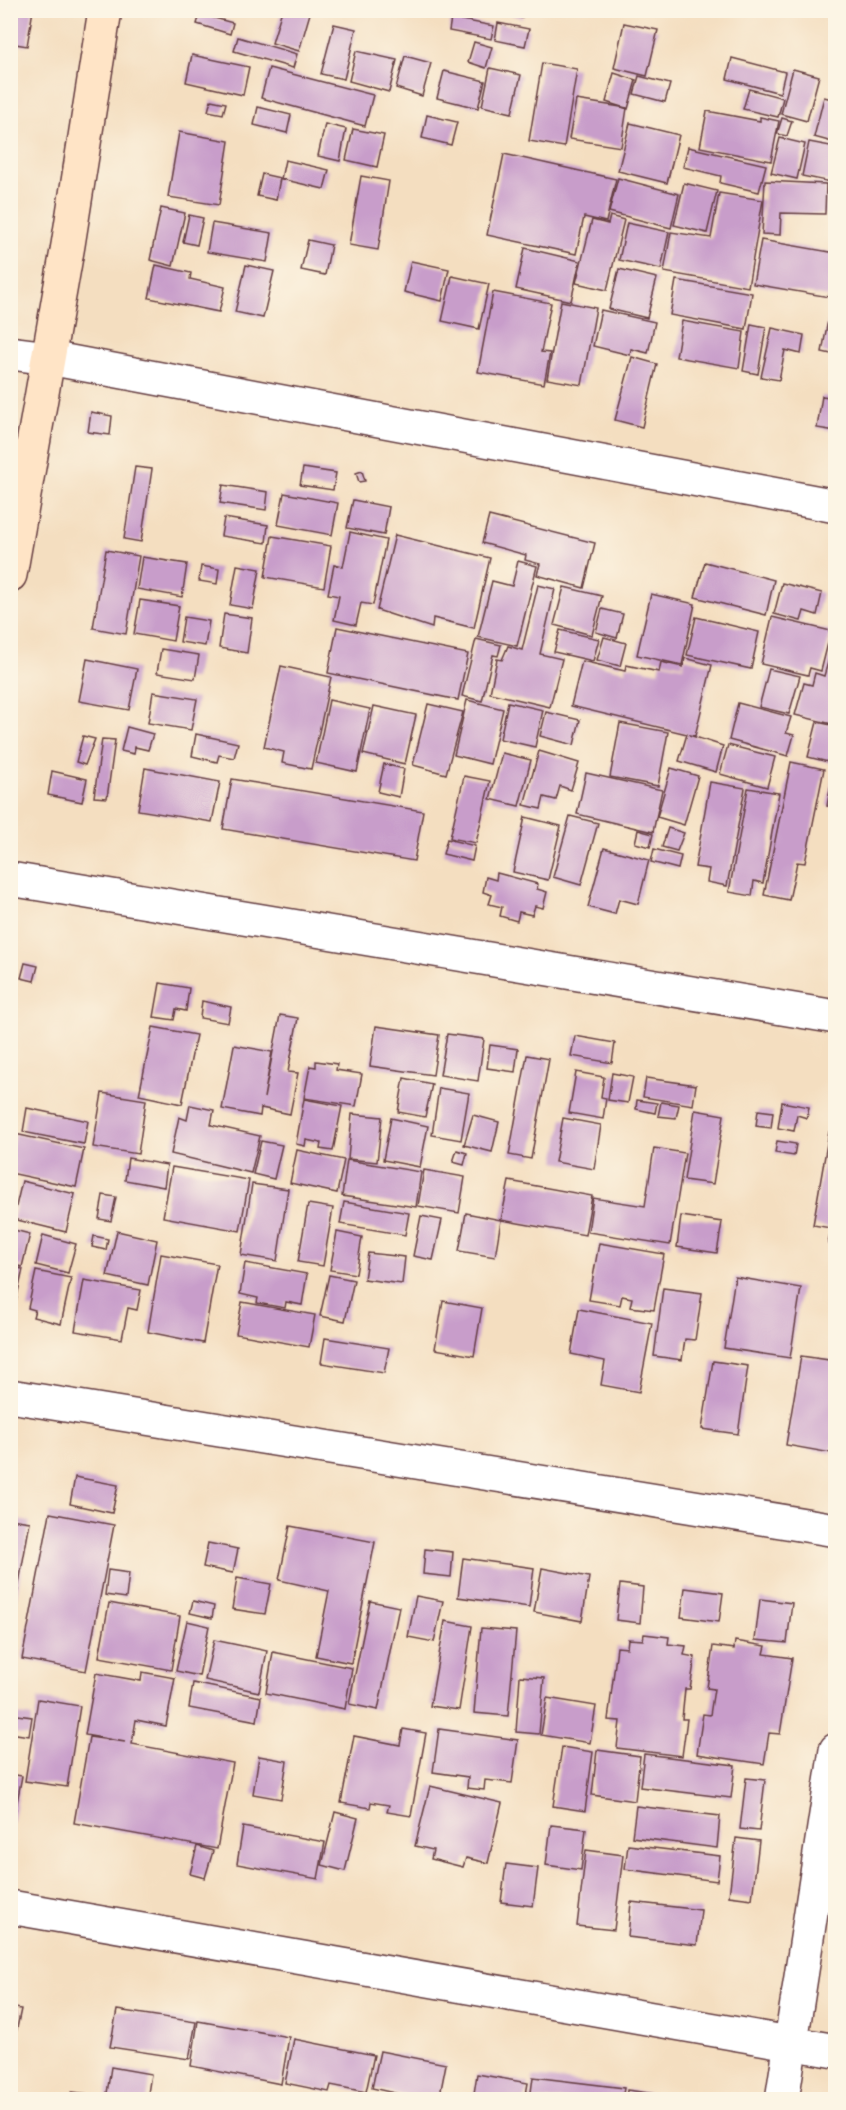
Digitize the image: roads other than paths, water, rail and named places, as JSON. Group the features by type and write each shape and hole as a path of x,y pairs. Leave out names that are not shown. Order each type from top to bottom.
{"main road":[{"path":"10,574 49,358 105,10"}],"street":[{"path":"10,353 49,358 836,506"},
{"path":"10,879 836,1017"},
{"path":"10,1396 836,1530"},
{"path":"782,2100 836,1750"},
{"path":"10,1907 836,2050"}]}
